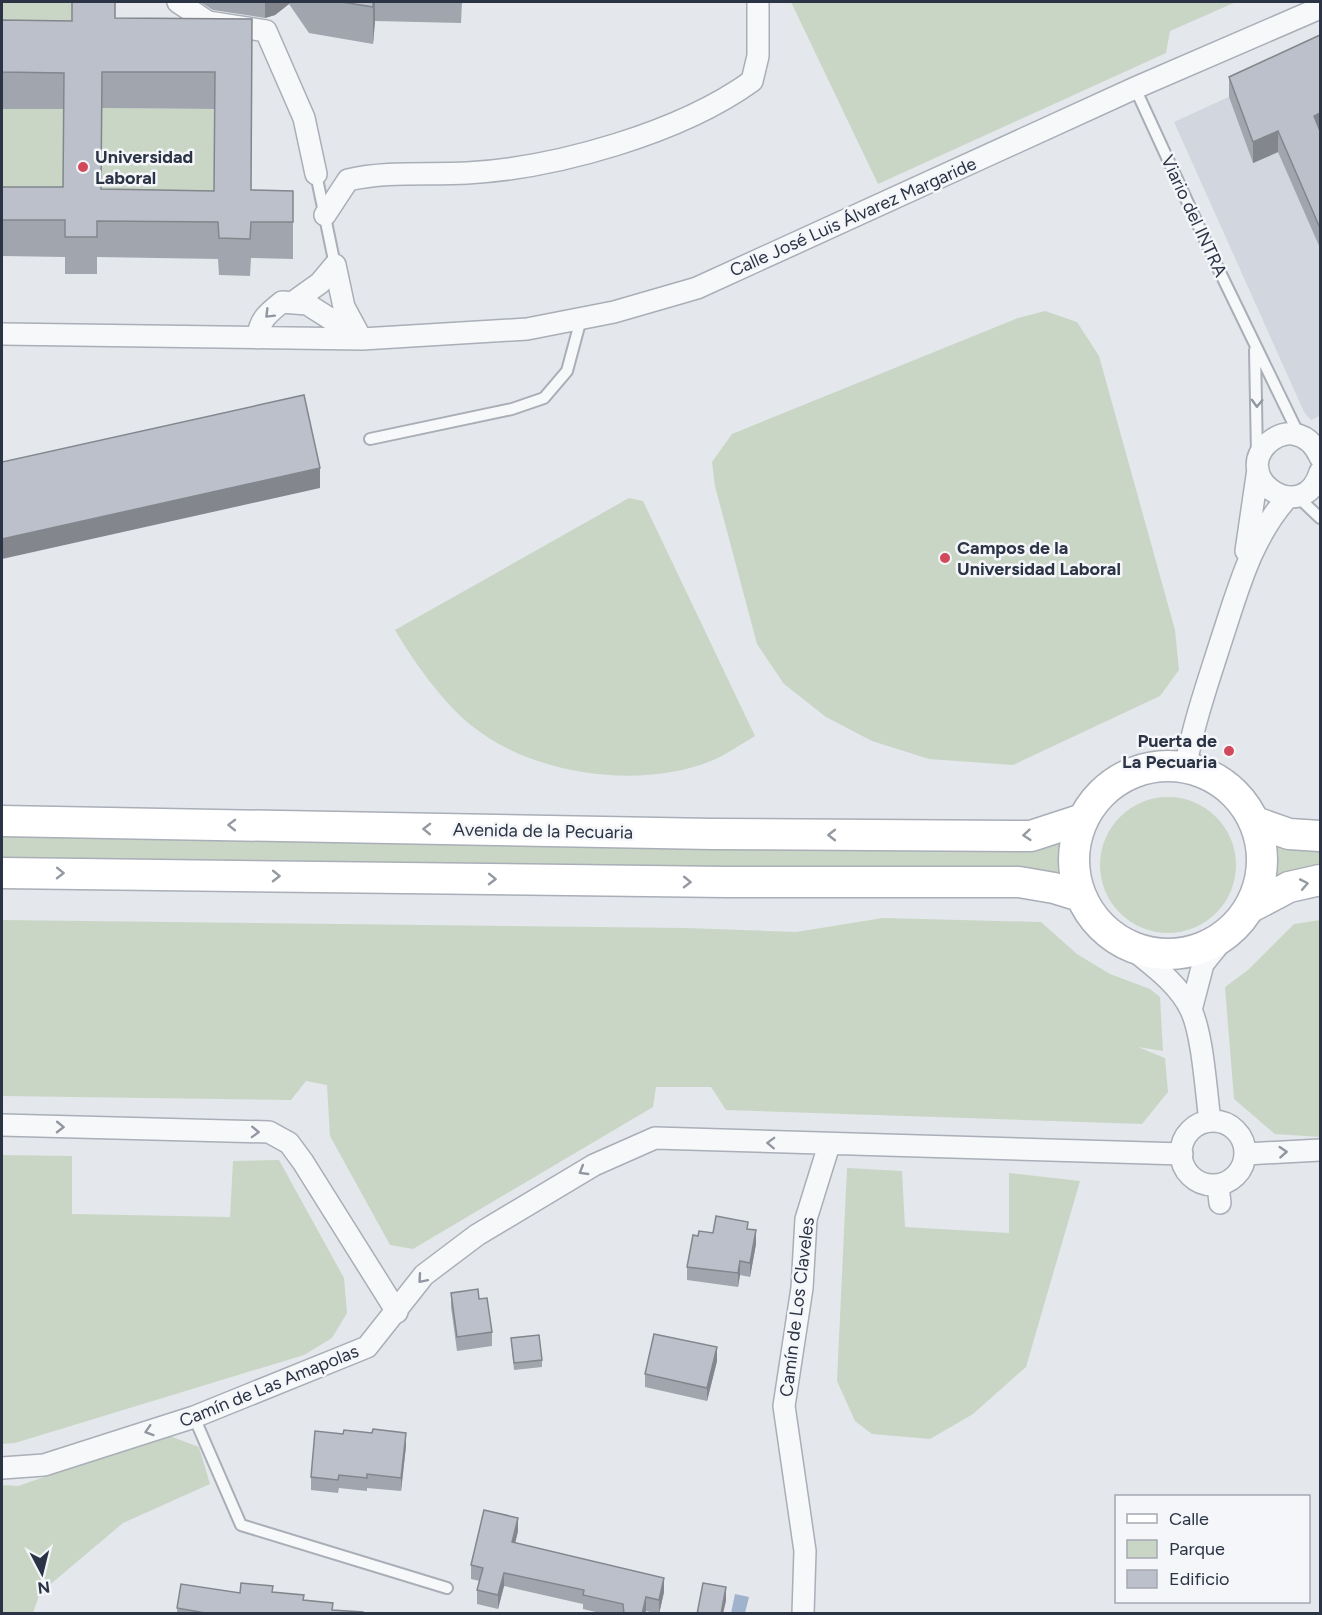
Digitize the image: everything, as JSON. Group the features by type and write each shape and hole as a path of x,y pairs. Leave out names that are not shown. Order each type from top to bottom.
{"street":[{"path":"178,2 208,21 266,31 304,118 316,174"},
{"path":"325,214 348,180 377,173 467,173 508,169 607,148 659,130 705,110 752,81 758,56 758,2"},
{"name":"Calle José Luis Álvarez Margaride","path":"2,334 362,339 527,329 614,312 697,288 1135,88 1320,8"},
{"path":"292,303 320,283 334,264"},
{"path":"334,264 344,307 362,339"},
{"path":"258,338 258,327 264,316 282,302 308,304 362,339"},
{"path":"1242,575 1260,454 1272,440 1290,434 1308,434 1320,458"},
{"path":"1258,465 1264,484 1279,495 1292,497"},
{"path":"1186,764 1194,725 1242,575 1261,532 1292,497 1313,487 1320,472"},
{"path":"1210,1121 1202,1060 1191,1010 1165,975 1107,931 1090,913 1080,896 1073,869 1074,840 1083,819 1108,787 1137,771 1161,763 1186,764 1236,794 1255,822 1262,848 1262,875 1251,907"},
{"name":"Avenida de la Pecuaria","path":"2,821 688,834 1032,836 1083,819"},
{"path":"1255,822 1289,834 1320,836"},
{"path":"2,873 726,882 1019,882 1054,888 1080,896"},
{"path":"1191,1010 1203,964 1251,907 1289,887 1320,880"},
{"path":"1126,944 1161,956 1202,950 1224,938"},
{"path":"1210,1121 1221,1122 1239,1133 1246,1154 1237,1174 1219,1194 1190,1175 1184,1167 1182,1154 1185,1137 1192,1129 1210,1121"},
{"path":"2,1125 269,1132 289,1143 303,1162 397,1312"},
{"name":"Camín de Las Amapolas","path":"2,1468 44,1464 194,1417 367,1347 424,1275 477,1235 594,1165 655,1138 1182,1154"},
{"name":"Camín de Los Claveles","path":"802,1614 805,1551 784,1406 802,1287 806,1219 830,1145"},
{"path":"1246,1154 1320,1150"}],"lane":[{"name":"Viario del INTRA","path":"1135,88 1255,344 1308,434"},
{"path":"316,174 334,264"},
{"path":"370,439 512,409 544,398 567,371 580,319"},
{"path":"1255,344 1258,465"},
{"path":"1292,497 1320,518"},
{"path":"194,1417 241,1525 447,1588"}],"shaded area":[{"path":"1320,55 1320,416 1311,420 1304,412 1174,122"}],"green space":[{"path":"2,2 72,2 72,57 2,57"},
{"path":"791,2 1236,2 1170,31 1166,53 878,184"},
{"path":"102,108 215,109 214,227 101,226"},
{"path":"2,109 64,109 63,224 2,224"},
{"name":"Campos de la Universidad Laboral","path":"1045,311 1077,322 1099,356 1175,630 1179,670 1160,696 1013,765 929,759 872,741 826,717 784,684 757,644 715,486 712,462 732,434 1018,318"},
{"path":"629,498 643,501 755,736 728,753 683,770 652,775 620,776 587,773 555,766 497,743 472,726 451,706 430,681 395,630"},
{"path":"1168,797 1194,802 1216,817 1231,839 1236,865 1231,891 1216,913 1194,928 1168,933 1142,928 1120,913 1105,891 1100,865 1105,839 1120,817 1142,802"},
{"path":"1083,819 1074,848 1075,875 1080,896 2,873 2,821 1031,836"},
{"path":"1255,822 1320,836 1320,880 1251,907 1261,865"},
{"path":"883,918 1041,922 1077,954 1110,974 1150,989 1160,997 1163,1051 1138,1047 1165,1058 1168,1092 1142,1124 726,1110 711,1087 656,1087 653,1107 413,1249 390,1245 330,1136 327,1085 306,1081 291,1100 2,1096 2,920 685,928 796,932"},
{"path":"1320,920 1320,1137 1275,1134 1234,1099 1225,987 1248,970 1294,924"},
{"path":"2,1155 72,1156 72,1214 230,1217 233,1161 279,1160 344,1278 347,1313 332,1338 304,1355 15,1443 2,1444"},
{"path":"847,1168 902,1171 905,1227 1009,1233 1009,1173 1080,1181 1026,1367 973,1414 930,1439 872,1434 855,1421 837,1381"},
{"path":"167,1435 199,1447 210,1484 123,1523 40,1593 33,1613 2,1614 2,1485 18,1486"}],"water":[{"path":"735,1594 749,1597 745,1613 731,1613"}],"building":[{"path":"72,2 115,2 115,18 252,19 251,190 293,191 293,222 251,222 250,239 219,238 218,222 97,221 97,237 65,237 65,220 2,220 2,187 63,187 64,73 2,72 2,20 72,21","holes":["102,72 215,72 214,191 101,189"]},
{"path":"342,2 373,2 373,7"},
{"path":"1320,35 1320,113 1314,116 1320,131 1320,228 1278,131 1253,142 1229,77"},
{"path":"304,395 320,468 2,539 2,462"},
{"path":"716,1216 748,1222 747,1229 756,1230 750,1263 740,1261 738,1273 687,1267 693,1235 698,1236 699,1231 713,1233"},
{"path":"478,1289 479,1299 487,1298 492,1332 457,1337 451,1293"},
{"path":"654,1334 717,1347 707,1388 645,1374"},
{"path":"539,1335 542,1360 514,1363 511,1338"},
{"path":"373,1429 406,1433 401,1478 367,1474 367,1478 339,1475 338,1480 311,1477 315,1431 343,1434 344,1430 372,1433"},
{"path":"484,1510 518,1518 512,1542 664,1578 659,1600 646,1597 642,1614 624,1614 623,1604 583,1595 584,1590 504,1573 498,1595 477,1590 483,1568 471,1565"},
{"path":"241,1583 273,1586 272,1592 304,1595 303,1600 333,1603 332,1610 363,1612 363,1614 211,1614 177,1608 181,1584 240,1593"},
{"path":"703,1583 726,1587 721,1614 697,1614"}],"place":[{"name":"Universidad Laboral","path":"83,167"},
{"name":"Campos de la Universidad Laboral","path":"945,558"},
{"name":"Puerta de La Pecuaria","path":"1229,751"}]}
